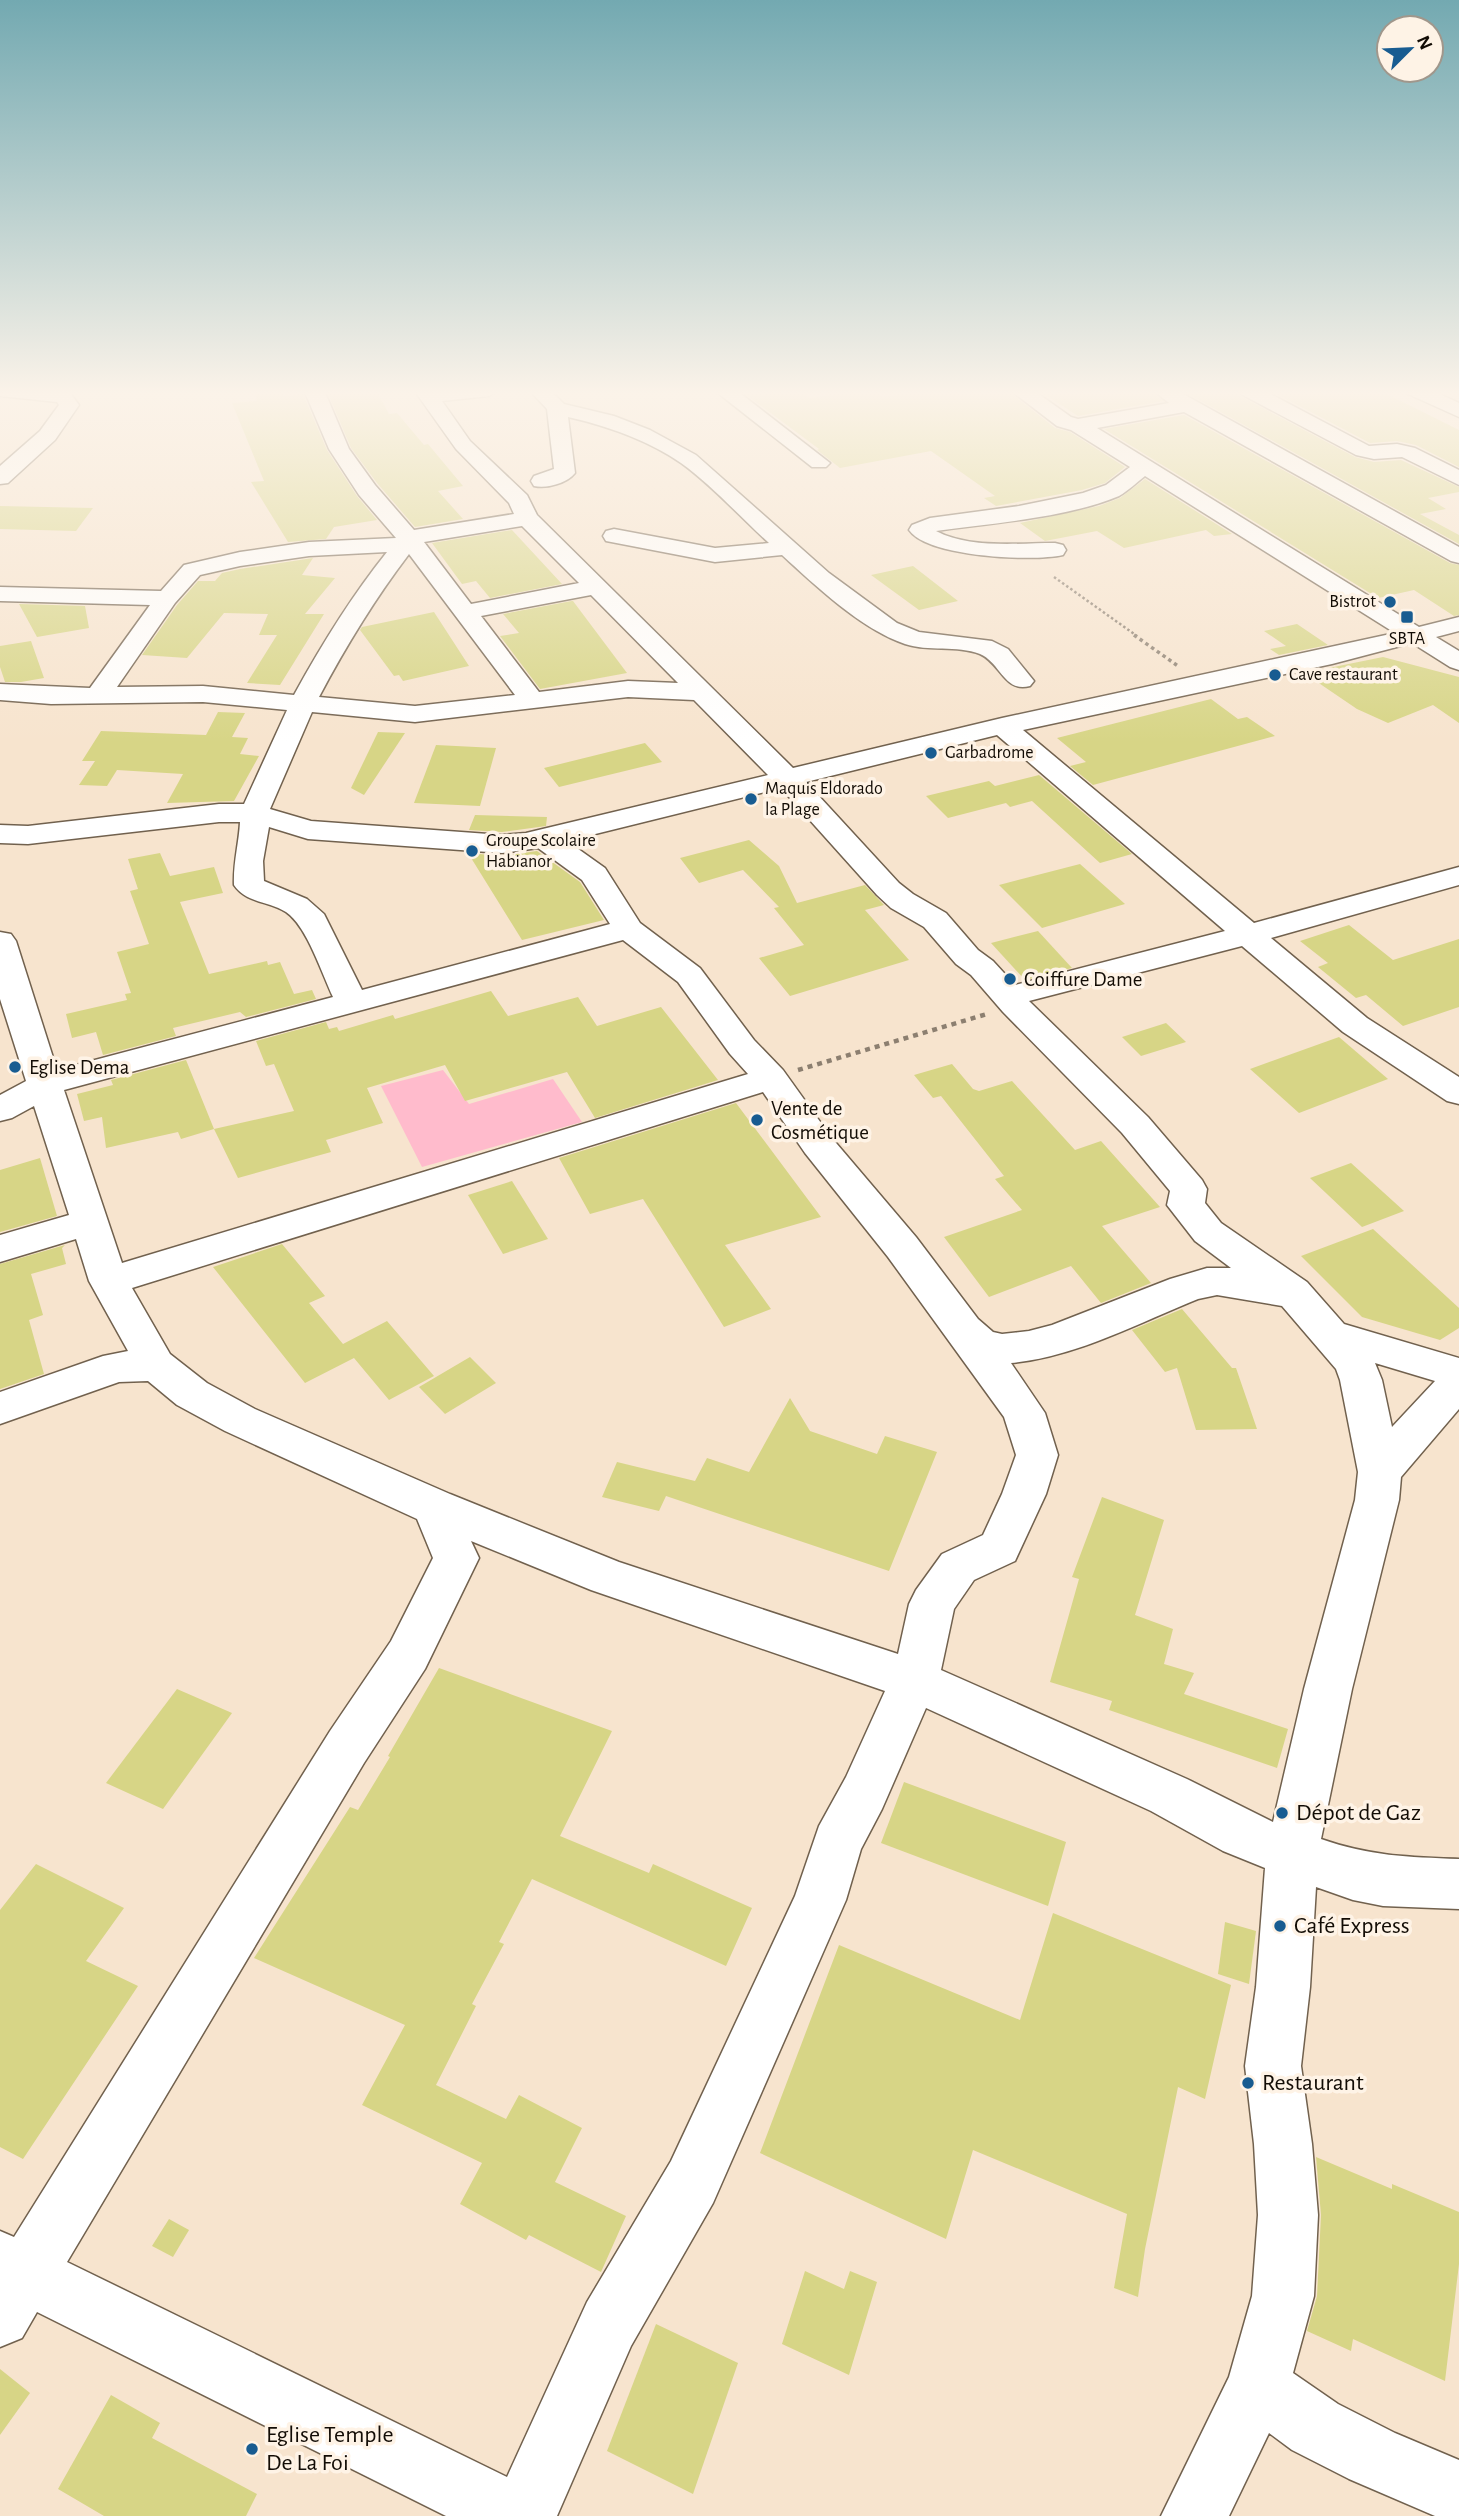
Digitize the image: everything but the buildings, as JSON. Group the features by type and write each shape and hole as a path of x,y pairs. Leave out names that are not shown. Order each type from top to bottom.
{"street":[{"path":"380,507 465,612 533,702"},
{"path":"98,695 167,598 192,570 220,562 309,549 407,541 512,507"},
{"path":"540,507 597,587 789,780 888,889 902,901 936,920 967,957 982,968 1135,1125 1189,1189 1186,1205 1208,1232 1293,1292 1354,1362 1362,1380 1380,1472 1377,1500 1325,1702 1292,1854 1283,1987 1273,2066 1283,2144 1288,2215 1283,2296 1258,2386 1194,2516"},
{"path":"742,507 821,578 888,628 914,639 983,646 999,654 1021,681"},
{"path":"1046,507 930,525 920,530 926,537 954,544 1055,550"},
{"path":"1210,507 1459,662"},
{"path":"1372,507 1459,556"},
{"path":"1432,540 1459,533"},
{"path":"614,537 715,555 787,548"},
{"path":"351,1002 313,921 295,903 255,890 249,885 248,861 254,836 254,813 302,705 334,644 364,597 407,541"},
{"path":"465,612 597,587"},
{"path":"0,594 167,598"},
{"path":"0,834 27,835 219,813 254,813 308,830 502,844 545,839 1002,726 1332,656 1459,624"},
{"path":"0,692 51,696 203,694 415,714 628,689 699,692"},
{"path":"1002,726 1355,1025 1455,1086"},
{"path":"598,879 604,859 619,832 651,813"},
{"path":"523,2516 609,2323 692,2182 820,1900 837,1843 864,1793 914,1680 925,1644 932,1604 958,1567 999,1548 1024,1494 1037,1455 1024,1413 902,1247 818,1145 771,1078 742,1046 690,975 628,929 598,879 580,861 545,839"},
{"path":"1012,1001 1459,876"},
{"path":"0,1110 28,1097 46,1084 628,929"},
{"path":"2,961 46,1084 109,1281 156,1364 192,1394 240,1420 434,1507 607,1577 914,1680 1170,1795 1241,1834 1292,1854 1353,1875 1383,1881 1459,1884"},
{"path":"109,1281 771,1078"},
{"path":"0,1249 89,1222"},
{"path":"963,1329 982,1345 1027,1349 1206,1282 1242,1282 1267,1291 1293,1292"},
{"path":"1332,1335 1459,1373"},
{"path":"0,1408 117,1367 156,1364"},
{"path":"1380,1472 1419,1424 1459,1382"},
{"path":"434,1507 456,1558 408,1655 347,1747 9,2285 516,2516"},
{"path":"1258,2386 1315,2427 1459,2493"}],"path":[{"path":"1054,577 1201,684"},
{"path":"771,1078 1012,1001"}],"shaded area":[{"path":"443,1070 469,1104 553,1079 582,1122 422,1167 381,1086"}],"place":[{"name":"Bistrot","path":"1390,602"},
{"name":"SBTA","path":"1407,617"},
{"name":"Cave restaurant","path":"1275,675"},
{"name":"Garbadrome","path":"931,753"},
{"name":"Maquis Eldorado la Plage","path":"751,799"},
{"name":"Groupe Scolaire Habianor","path":"472,851"},
{"name":"Coiffure Dame","path":"1010,979"},
{"name":"Eglise Dema","path":"15,1067"},
{"name":"Vente de Cosmétique","path":"757,1120"},
{"name":"Dépot de Gaz","path":"1282,1813"},
{"name":"Café Express","path":"1280,1926"},
{"name":"Restaurant","path":"1248,2083"},
{"name":"Eglise Temple De La Foi","path":"252,2449"}]}
